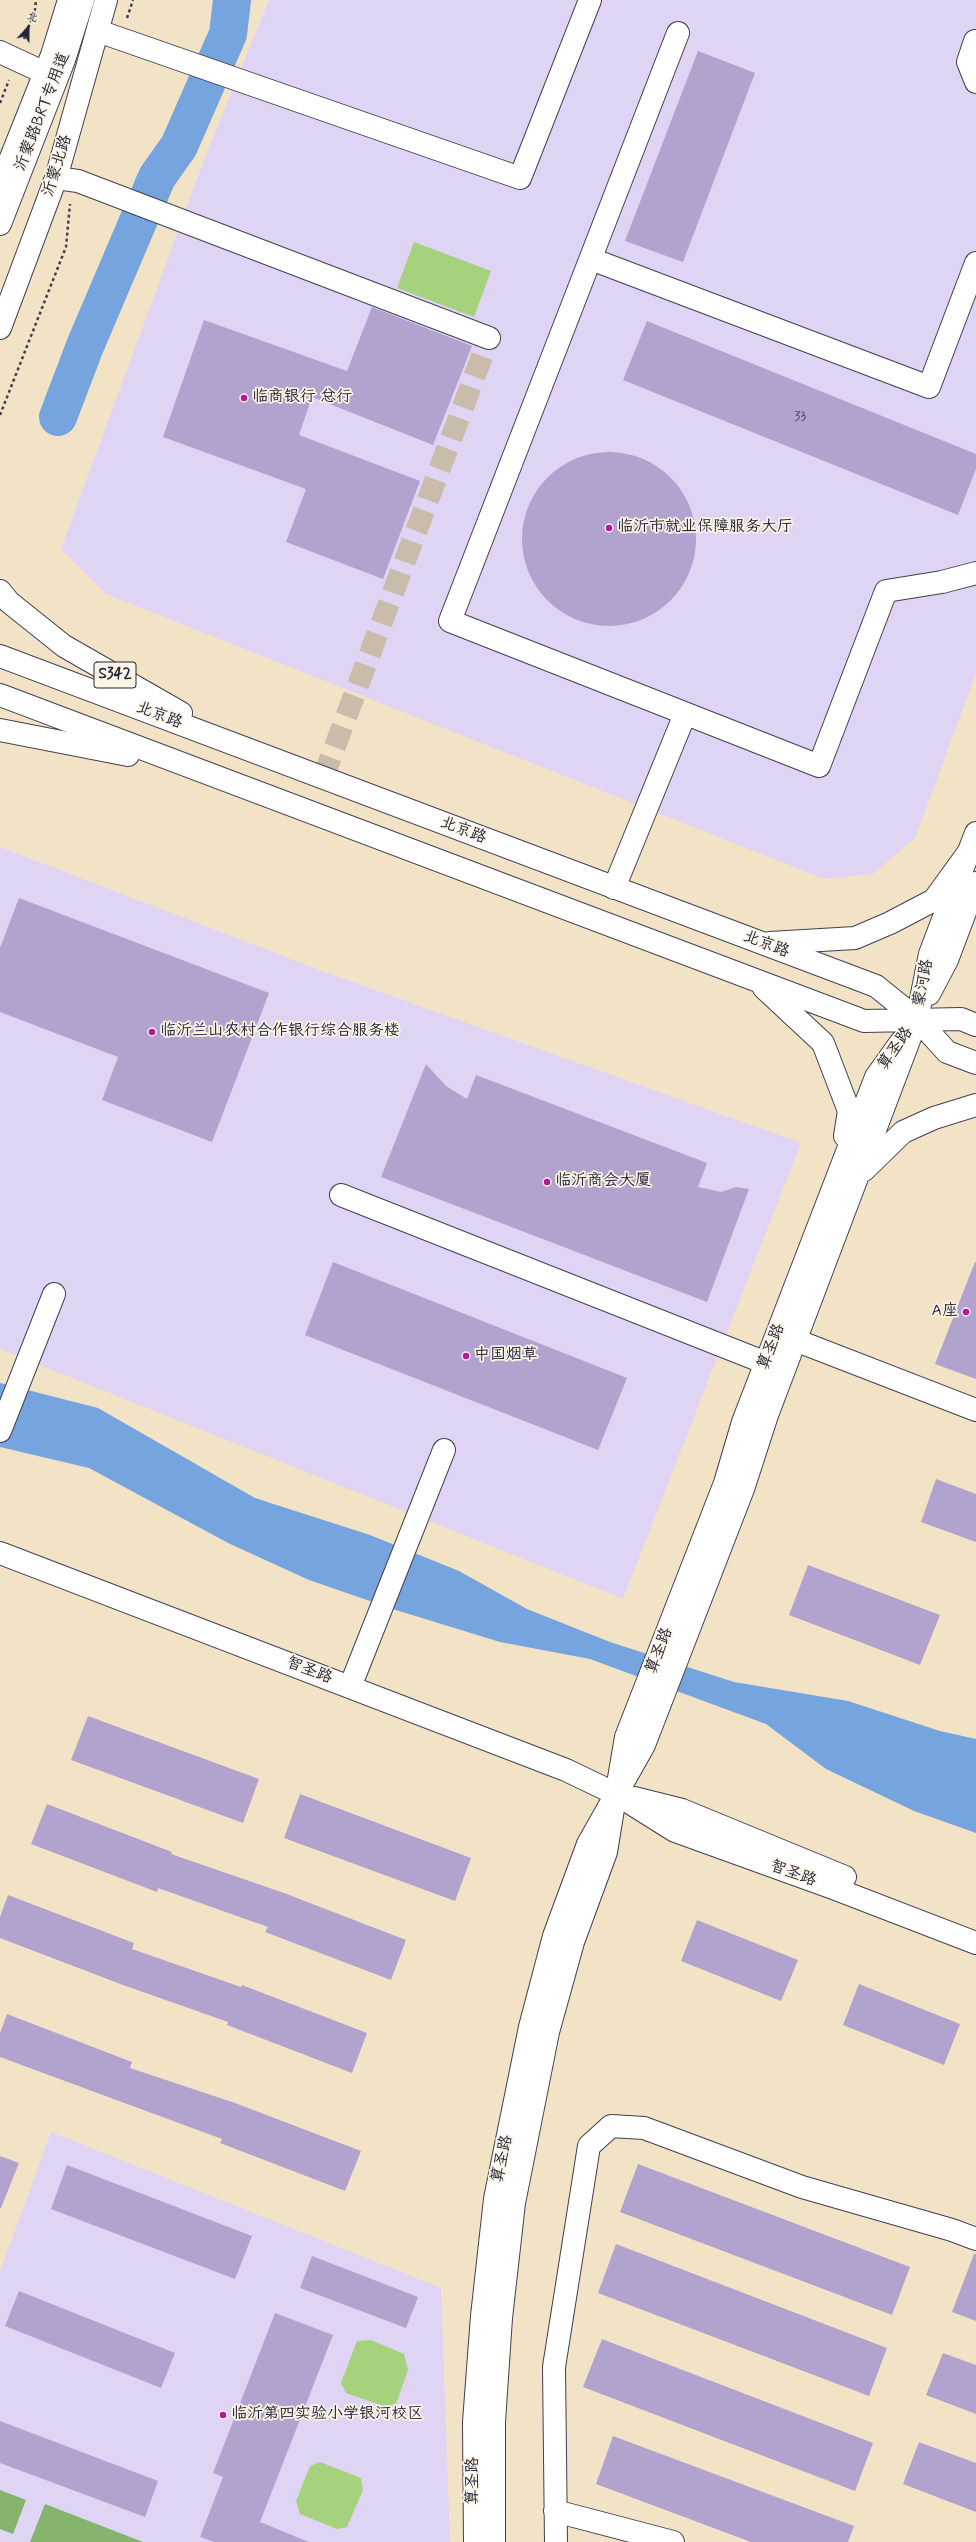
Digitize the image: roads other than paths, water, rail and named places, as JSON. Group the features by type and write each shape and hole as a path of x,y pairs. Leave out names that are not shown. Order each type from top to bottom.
{"main road":[{"path":"0,185 45,73 69,0"},
{"name":"沂蒙路BRT专用道","path":"0,224 64,60 83,0"},
{"name":"沂蒙北路","path":"0,328 56,178 106,0"},
{"path":"98,31 520,178 590,0"},
{"path":"678,33 450,621 819,766 886,591 942,582 976,573"},
{"path":"975,42 968,62 976,82"},
{"path":"0,52 45,73"},
{"path":"56,178 78,181 489,338"},
{"path":"591,259 929,387 976,262"},
{"name":"S342","path":"0,591 9,602 64,646 239,746"},
{"name":"北京路","path":"0,656 876,986 917,1018 947,1052 976,1064"},
{"path":"0,695 864,1021 917,1018 961,1019 976,1025"},
{"path":"614,888 685,714"},
{"path":"0,730 194,768"},
{"name":"蒙河路","path":"917,1018 930,954 976,832"},
{"path":"764,944 856,938 890,923 934,900 968,853"},
{"name":"蒙河路","path":"917,1018 946,960 976,883"},
{"path":"755,980 823,1043 849,1112 849,1173"},
{"name":"算圣路","path":"475,2542 474,2422 482,2316 495,2199 530,2027 554,1936 588,1844 644,1745 650,1702 674,1640 725,1483 743,1422 766,1363 917,1018"},
{"path":"849,1173 903,1132 934,1118 976,1105"},
{"name":"算圣路","path":"674,1640 743,1490 767,1415 796,1340 849,1173"},
{"path":"342,1195 766,1363"},
{"path":"0,1431 54,1294"},
{"path":"796,1340 976,1410"},
{"path":"350,1687 411,1538 444,1450"},
{"name":"智圣路","path":"0,1553 566,1770 616,1794 675,1831 833,1888 976,1943"},
{"name":"智圣路","path":"0,1568 525,1771 560,1782 682,1810 838,1874 976,1928"},
{"name":"算圣路","path":"494,2542 494,2422 501,2318 514,2203 548,2032 573,1942 606,1852 616,1794"},
{"path":"556,2542 554,2367 589,2146 611,2126 644,2128 802,2187 952,2230 976,2239"},
{"path":"555,2512 673,2542"}],"water":[{"path":"0,1383 98,1408 255,1498 370,1535 459,1571 527,1609 610,1642 734,1682 848,1701 940,1731 976,1739 976,1833 914,1811 826,1769 766,1724 590,1659 500,1642 396,1610 309,1580 228,1543 89,1468 0,1447"}],"waterway":[{"path":"58,417 85,346 157,177 179,146 228,34 232,0"}],"tunnel":[{"path":"323,778 489,338"}],"place":[{"name":"临商银行 总行","path":"244,398"},
{"name":"临沂市就业保障服务大厅","path":"609,528"},
{"name":"临沂兰山农村合作银行综合服务楼","path":"152,1032"},
{"name":"临沂商会大厦","path":"547,1182"},
{"name":"A座","path":"966,1312"},
{"name":"中国烟草","path":"466,1356"},
{"name":"临沂第四实验小学银河校区","path":"223,2415"}]}
